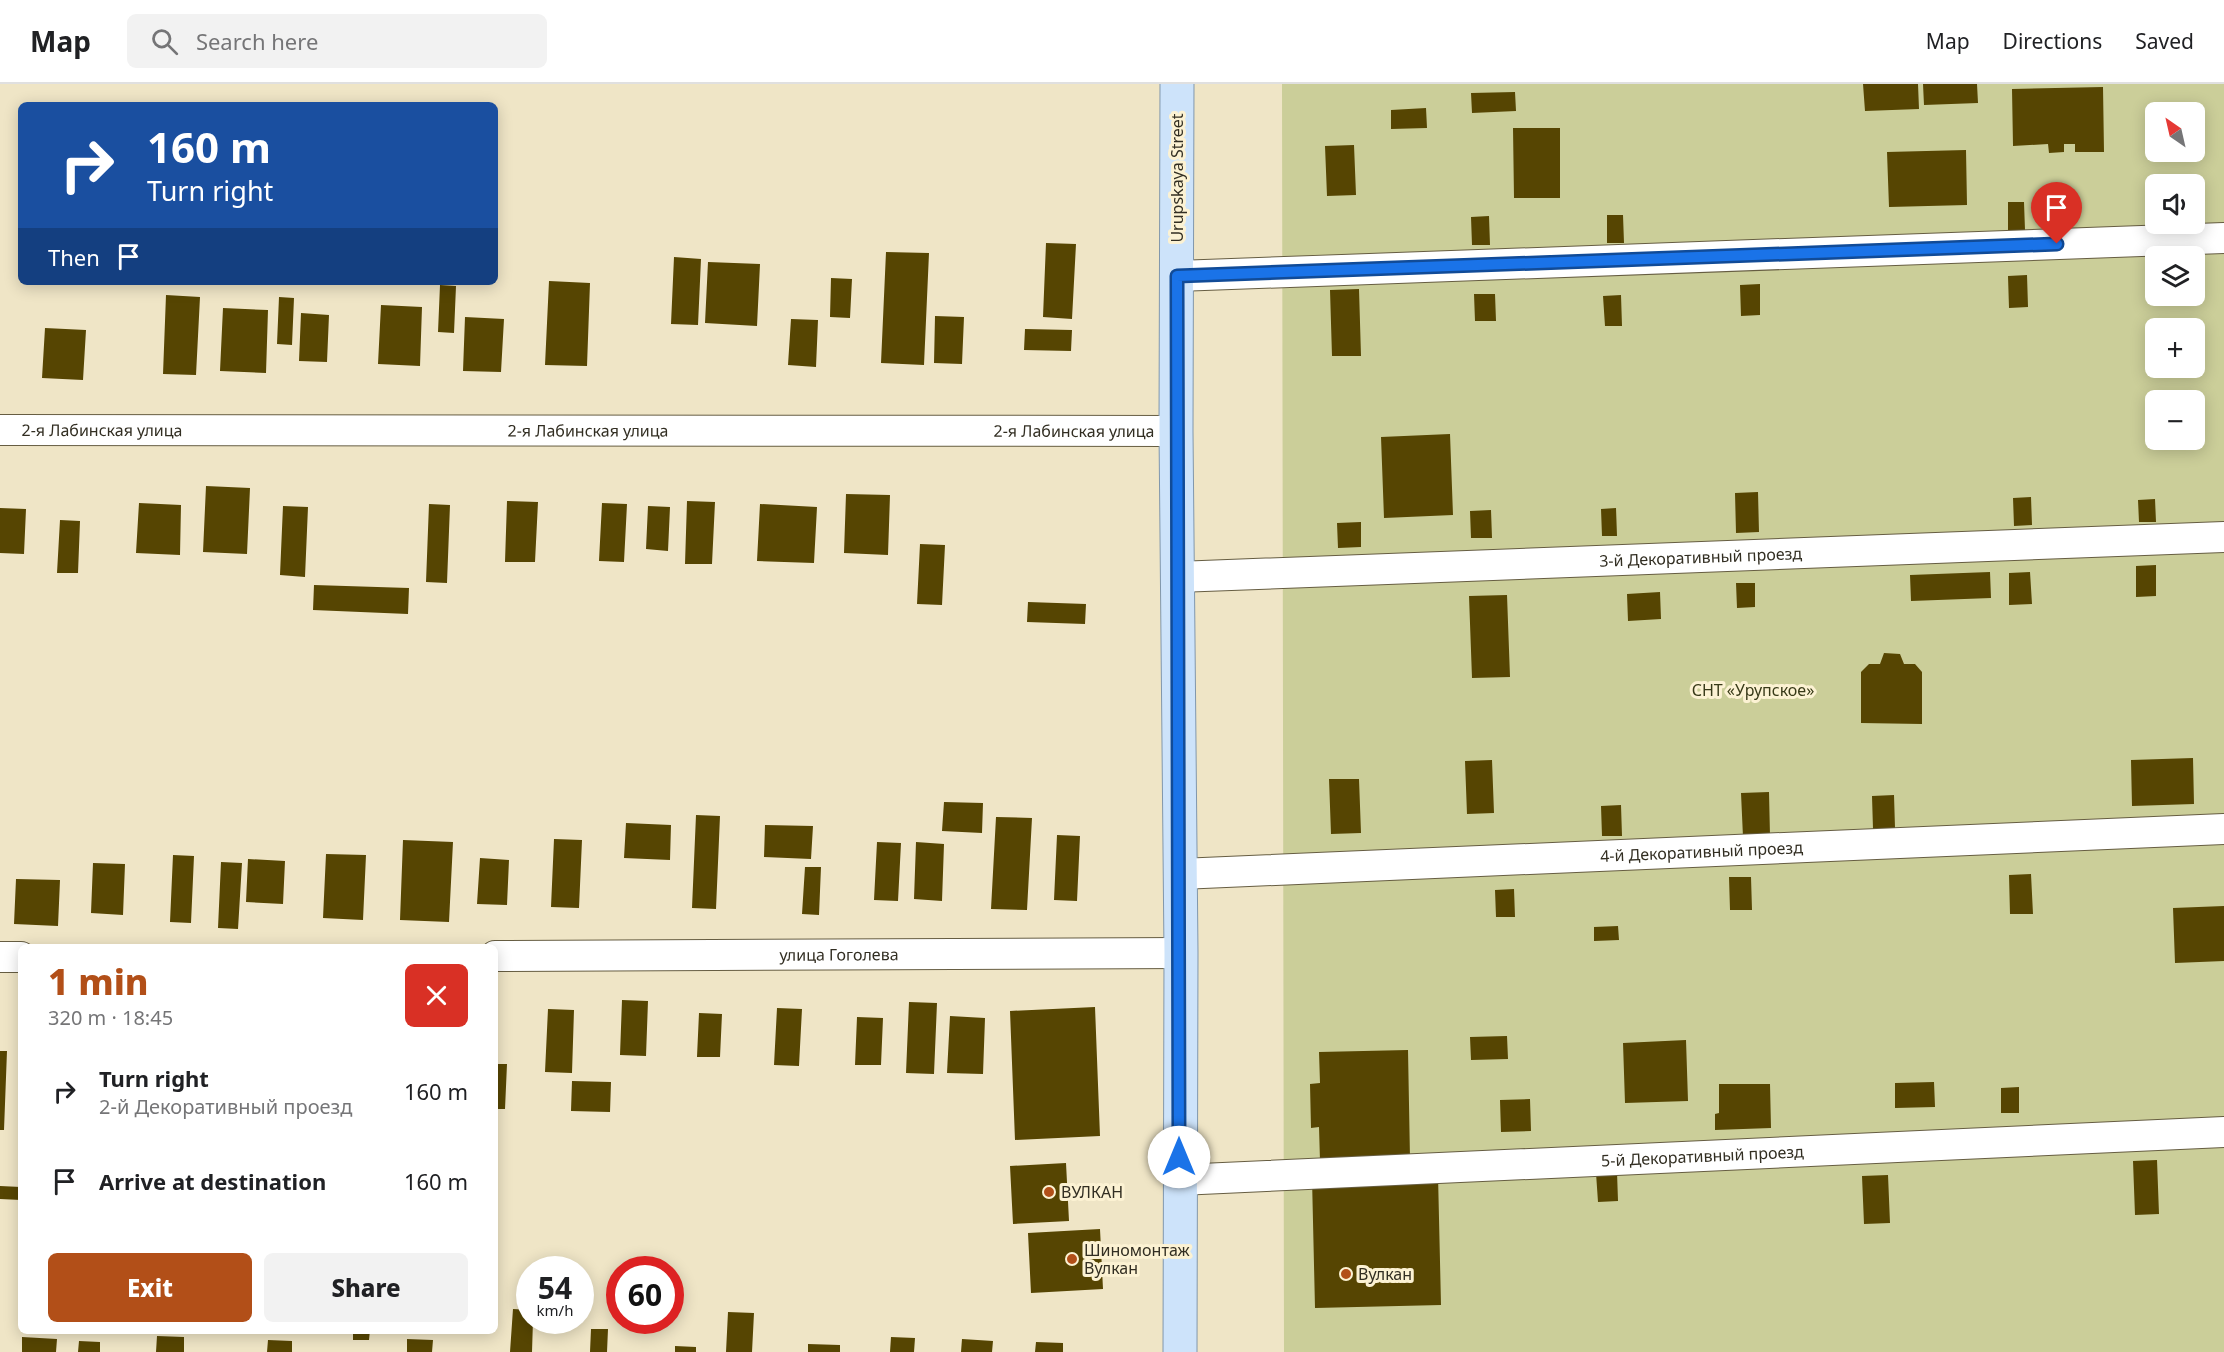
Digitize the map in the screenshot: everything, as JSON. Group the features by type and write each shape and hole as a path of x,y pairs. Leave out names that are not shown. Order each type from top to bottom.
{"main road":[{"name":"Urupskaya Street","path":"1177,84 1176,431 1181,953 1180,1352"}],"street":[{"path":"1177,276 2224,238"},
{"name":"2-я Лабинская улица","path":"0,430 1176,431"},
{"name":"3-й Декоративный проезд","path":"1177,577 2224,537"},
{"name":"4-й Декоративный проезд","path":"1180,874 2224,830"},
{"name":"улица Гоголева","path":"498,956 1181,953"},
{"path":"0,957 18,957"},
{"name":"5-й Декоративный проезд","path":"1179,1180 2224,1132"}],"green space":[{"name":"СНТ «Урупское»","path":"1282,84 2224,84 2224,1352 1284,1352"}],"building":[{"path":"1863,84 1918,84 1919,109 1865,111"},
{"path":"1923,84 1977,84 1978,103 1924,105"},
{"path":"2103,87 2104,152 2075,152 2075,144 2064,144 2064,152 2049,153 2048,144 2013,146 2012,89"},
{"path":"1515,92 1516,111 1472,113 1471,93"},
{"path":"1426,108 1427,128 1391,129 1391,110"},
{"path":"1513,128 1560,128 1560,198 1514,198"},
{"path":"1354,145 1356,195 1327,196 1325,146"},
{"path":"1966,150 1967,205 1889,207 1887,152"},
{"path":"2008,202 2024,202 2025,230 2008,231"},
{"path":"1607,215 1623,215 1624,243 1607,243"},
{"path":"1489,216 1490,245 1472,245 1471,217"},
{"path":"1046,243 1076,244 1072,319 1043,317"},
{"path":"886,252 929,253 924,365 881,363"},
{"path":"674,257 701,259 698,325 671,324"},
{"path":"708,262 760,264 757,326 705,323"},
{"path":"2027,275 2028,307 2009,308 2008,276"},
{"path":"831,278 852,279 850,318 830,317"},
{"path":"549,281 590,283 587,366 545,365"},
{"path":"1760,284 1760,315 1741,316 1740,285"},
{"path":"440,285 456,286 454,333 438,332"},
{"path":"1359,289 1361,356 1332,356 1330,290"},
{"path":"1474,294 1495,294 1496,321 1475,321"},
{"path":"166,295 200,297 196,375 163,374"},
{"path":"1621,295 1622,326 1605,326 1603,296"},
{"path":"279,297 294,298 292,345 277,344"},
{"path":"381,305 422,307 420,366 378,364"},
{"path":"223,308 268,310 266,373 220,371"},
{"path":"301,313 329,315 327,362 299,361"},
{"path":"935,316 964,317 962,364 934,363"},
{"path":"465,317 504,319 501,372 463,371"},
{"path":"791,319 818,320 816,367 788,365"},
{"path":"45,328 86,330 83,380 42,378"},
{"path":"1025,329 1072,330 1071,351 1024,350"},
{"path":"1450,434 1453,515 1384,518 1381,437"},
{"path":"206,486 250,488 247,554 203,552"},
{"path":"1758,492 1759,532 1736,533 1735,493"},
{"path":"846,494 890,495 888,555 844,553"},
{"path":"2031,497 2032,525 2014,526 2013,498"},
{"path":"2155,499 2156,522 2139,522 2138,500"},
{"path":"507,501 538,502 535,562 505,562"},
{"path":"687,501 715,502 712,564 685,564"},
{"path":"139,503 181,505 180,555 136,553"},
{"path":"602,503 627,504 624,562 599,561"},
{"path":"429,504 450,505 447,583 426,582"},
{"path":"760,504 817,507 814,563 757,561"},
{"path":"283,506 308,507 305,577 280,575"},
{"path":"648,506 670,507 668,551 646,549"},
{"path":"0,508 26,509 24,554 0,553"},
{"path":"1616,508 1617,536 1602,536 1601,509"},
{"path":"1491,510 1492,538 1471,538 1470,511"},
{"path":"60,520 80,521 78,573 57,573"},
{"path":"1361,522 1361,547 1338,548 1337,523"},
{"path":"920,544 945,545 942,605 917,604"},
{"path":"2156,565 2156,596 2136,597 2136,566"},
{"path":"1990,572 1991,598 1911,601 1910,575"},
{"path":"2030,572 2032,604 2009,605 2009,573"},
{"path":"1736,583 1755,583 1755,607 1737,608"},
{"path":"314,585 409,588 408,614 313,610"},
{"path":"1660,592 1661,619 1628,621 1627,594"},
{"path":"1507,595 1510,677 1472,678 1469,596"},
{"path":"1028,602 1086,604 1085,624 1027,622"},
{"path":"1884,653 1900,654 1904,664 1915,664 1922,672 1922,724 1861,723 1861,672 1869,664 1880,664"},
{"path":"2193,758 2194,804 2132,806 2131,760"},
{"path":"1492,760 1494,813 1467,814 1465,761"},
{"path":"1329,779 1359,779 1361,833 1331,834"},
{"path":"1769,792 1770,836 1743,837 1741,793"},
{"path":"1894,795 1895,828 1873,829 1872,796"},
{"path":"944,802 983,803 982,833 942,831"},
{"path":"1621,805 1622,836 1602,836 1601,806"},
{"path":"696,815 720,816 716,909 692,908"},
{"path":"996,817 1032,818 1027,910 991,909"},
{"path":"626,823 671,825 670,860 624,858"},
{"path":"765,825 813,826 811,859 764,857"},
{"path":"1057,835 1080,836 1077,901 1054,900"},
{"path":"554,839 582,840 579,908 551,907"},
{"path":"403,840 453,842 449,922 400,920"},
{"path":"877,842 901,843 898,901 874,900"},
{"path":"916,842 944,844 942,901 914,899"},
{"path":"326,854 366,855 363,920 323,918"},
{"path":"173,855 194,856 191,923 170,922"},
{"path":"480,858 509,860 507,905 477,904"},
{"path":"248,859 285,861 283,904 246,902"},
{"path":"221,862 242,863 238,929 218,928"},
{"path":"93,863 125,864 123,915 91,913"},
{"path":"805,867 821,867 819,915 802,914"},
{"path":"2031,874 2033,914 2010,914 2009,875"},
{"path":"1729,877 1751,877 1752,910 1730,910"},
{"path":"16,879 60,880 58,926 14,924"},
{"path":"1514,889 1515,917 1496,917 1495,890"},
{"path":"2224,906 2224,961 2175,963 2173,908"},
{"path":"1618,926 1619,940 1594,941 1594,927"},
{"path":"622,1000 648,1001 646,1056 620,1055"},
{"path":"909,1002 937,1003 934,1074 906,1073"},
{"path":"1095,1007 1100,1136 1015,1140 1010,1011"},
{"path":"777,1008 802,1009 799,1066 774,1065"},
{"path":"548,1009 574,1010 572,1073 545,1072"},
{"path":"699,1013 722,1014 720,1057 697,1057"},
{"path":"950,1016 985,1018 983,1074 947,1073"},
{"path":"857,1017 883,1018 881,1065 855,1065"},
{"path":"1507,1036 1508,1059 1471,1060 1470,1037"},
{"path":"1686,1040 1688,1101 1625,1103 1623,1043"},
{"path":"1408,1050 1410,1159 1320,1161 1319,1127 1311,1128 1310,1084 1320,1083 1319,1052"},
{"path":"0,1051 7,1051 4,1130 0,1130"},
{"path":"498,1064 507,1064 505,1109 498,1109"},
{"path":"572,1081 611,1082 610,1112 571,1111"},
{"path":"1934,1082 1935,1107 1895,1108 1895,1083"},
{"path":"1719,1084 1770,1084 1771,1128 1715,1130 1715,1114 1719,1113"},
{"path":"2019,1087 2019,1113 2001,1113 2001,1088"},
{"path":"1530,1099 1531,1131 1501,1132 1500,1100"},
{"path":"2157,1160 2159,1214 2135,1215 2133,1161"},
{"path":"1066,1163 1069,1221 1013,1224 1010,1166"},
{"path":"1617,1172 1618,1201 1598,1202 1596,1173"},
{"path":"1438,1175 1441,1305 1315,1308 1312,1178"},
{"path":"1888,1175 1890,1223 1864,1224 1862,1176"},
{"path":"0,1186 18,1187 18,1200 0,1199"},
{"path":"1100,1229 1103,1289 1031,1293 1028,1233"},
{"path":"513,1309 516,1309 516,1334 533,1334 532,1352 510,1352"},
{"path":"728,1312 754,1313 752,1352 726,1352"},
{"path":"594,1329 606,1329 607,1352 590,1352 591,1334 594,1334"},
{"path":"353,1334 370,1334 369,1340 353,1340"},
{"path":"157,1336 184,1337 184,1352 156,1352"},
{"path":"22,1337 57,1339 56,1352 22,1352"},
{"path":"891,1337 915,1338 914,1352 890,1352"},
{"path":"407,1339 433,1340 432,1352 407,1352"},
{"path":"962,1339 993,1341 992,1352 961,1352"},
{"path":"268,1340 292,1341 292,1352 267,1352"},
{"path":"79,1341 100,1342 100,1352 78,1352"},
{"path":"1036,1342 1063,1343 1063,1352 1035,1352"},
{"path":"808,1344 840,1345 840,1352 808,1352"},
{"path":"675,1346 696,1347 696,1352 675,1352"}],"place":[{"name":"ВУЛКАН","path":"1049,1192"},
{"name":"Шиномонтаж Вулкан","path":"1072,1259"},
{"name":"Вулкан","path":"1346,1274"}],"route":[{"path":"1179,1157 1181,953 1176,431 1177,276 2057,244"}]}
